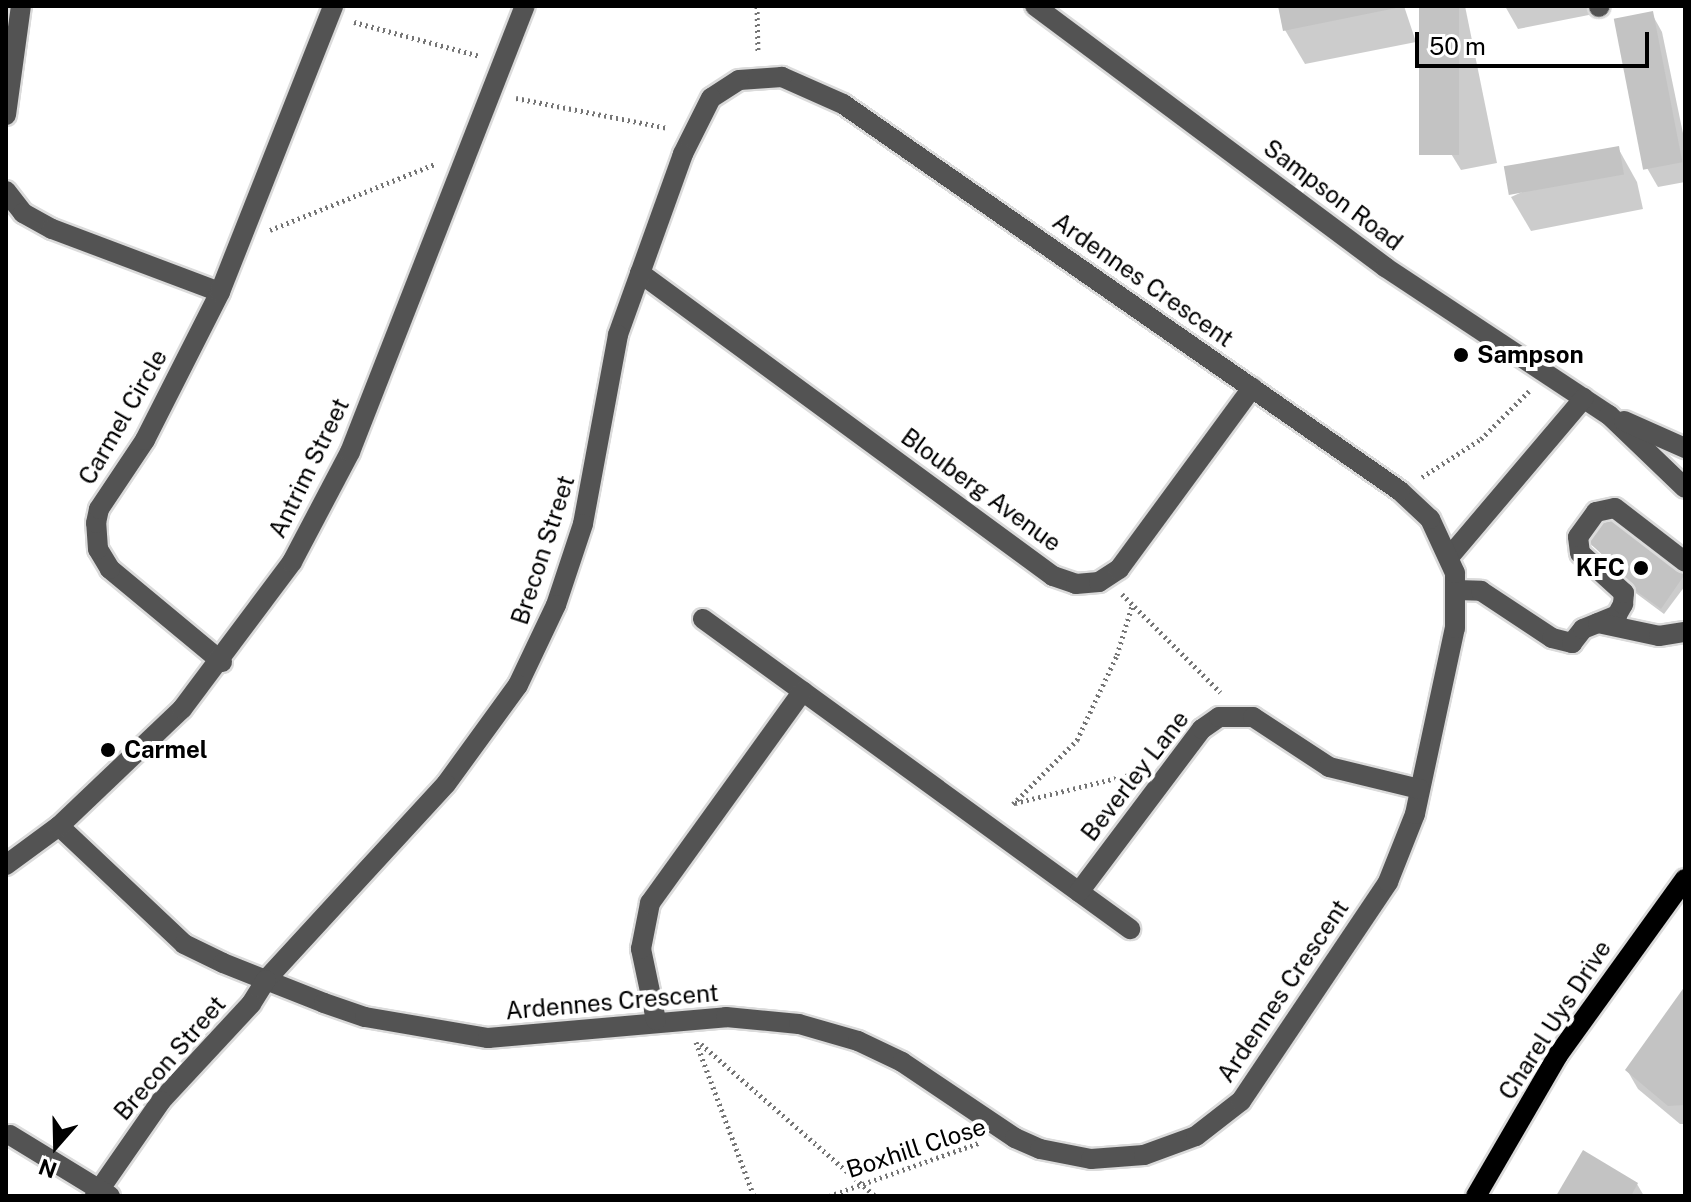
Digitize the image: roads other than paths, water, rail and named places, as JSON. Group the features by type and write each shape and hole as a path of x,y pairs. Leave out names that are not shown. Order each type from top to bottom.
{"main road":[{"name":"Charel Uys Drive","path":"1476,1196 1558,1055 1685,879"}],"street":[{"path":"6,115 21,6"},
{"name":"Antrim Street","path":"6,865 59,826 140,753 222,662 292,562 330,495 525,6"},
{"name":"Sampson Road","path":"1035,6 1385,267 1609,415 1685,488"},
{"name":"Carmel Circle","path":"222,662 110,569 95,537 99,509 145,440 220,292 248,231 331,11"},
{"name":"Brecon Street","path":"101,1193 161,1101 251,1004 266,980 472,753 532,659 583,524 612,360 640,273 692,133 711,98 739,80 758,75 782,77"},
{"name":"Ardennes Crescent","path":"59,826 163,929 203,955 365,1017 449,1035 526,1038 656,1020 692,1028 763,1018 858,1041 923,1074 1015,1138 1065,1156 1118,1159 1170,1148 1219,1120 1259,1079 1388,882 1408,838 1455,628 1457,590 1450,556 1430,519 1400,491 843,104 782,77"},
{"path":"6,191 23,213 52,229 220,292"},
{"name":"Blouberg Avenue","path":"640,273 1053,576 1076,584 1109,577 1252,388"},
{"path":"1450,556 1584,398"},
{"name":"Sampson Road","path":"1609,415 1685,448"},
{"path":"1457,590 1481,591 1552,638 1572,643 1583,629 1617,615 1624,593 1580,553 1578,537 1596,512 1615,508 1685,562"},
{"path":"703,619 1130,929"},
{"path":"1598,623 1659,636 1685,632"},
{"path":"656,1020 641,949 650,903 803,691"},
{"name":"Beverley Lane","path":"1079,892 1202,729 1219,717 1243,715 1261,721 1329,767 1419,789"},
{"path":"10,1135 101,1193"}],"place":[{"name":"Sampson","path":"1461,355"},
{"name":"KFC","path":"1641,568"},
{"name":"Carmel","path":"108,750"}]}
